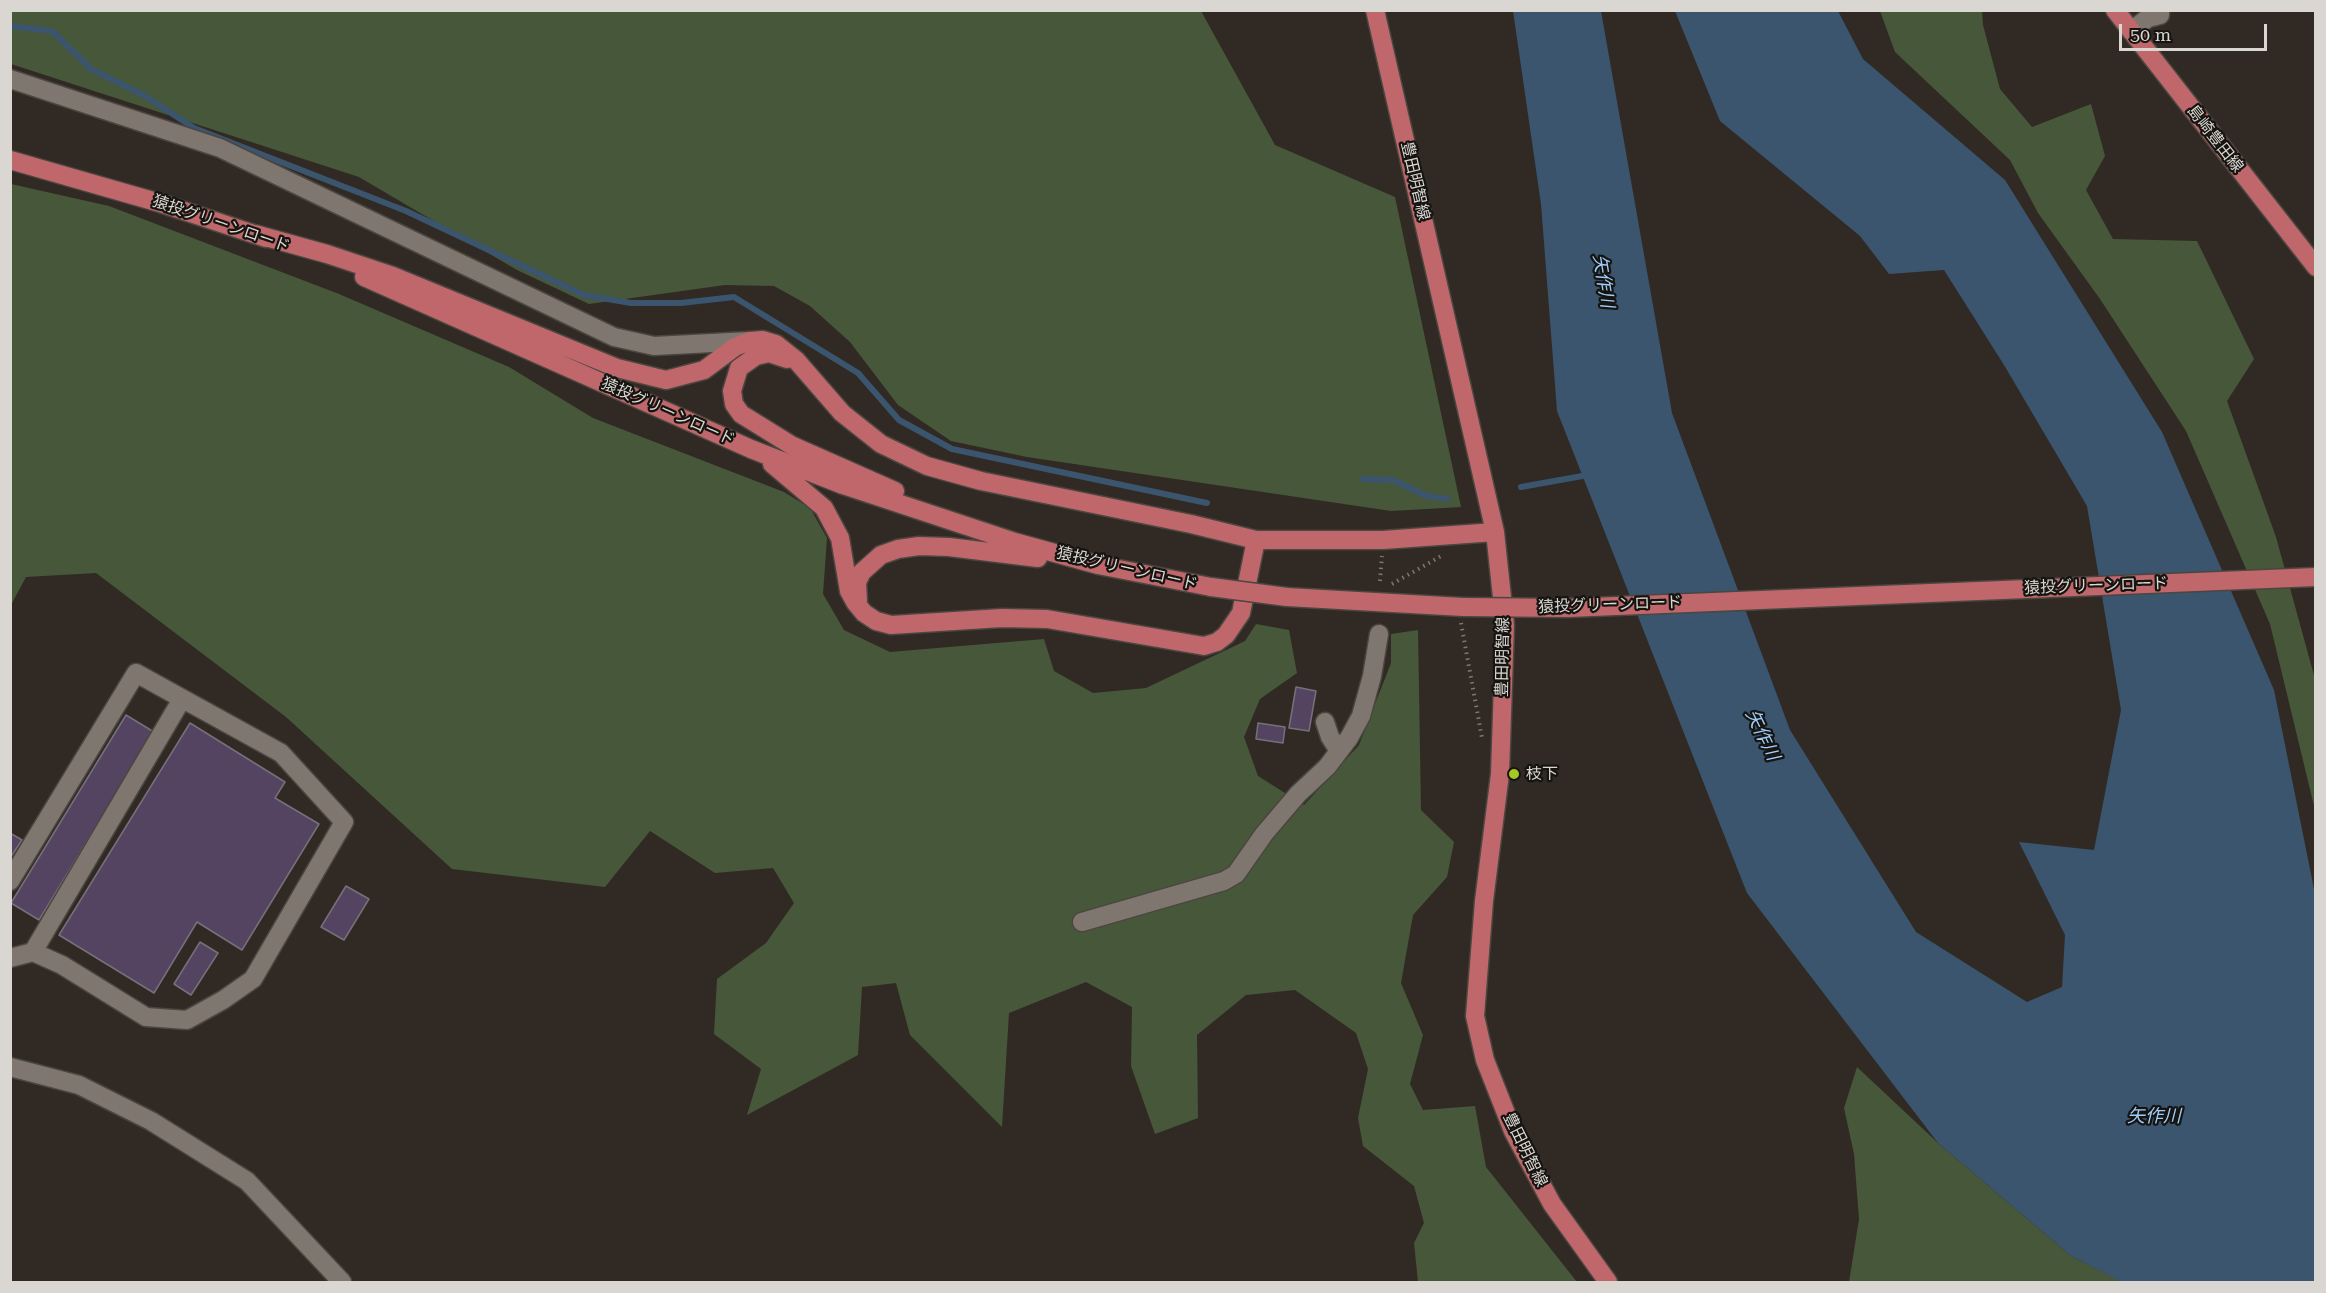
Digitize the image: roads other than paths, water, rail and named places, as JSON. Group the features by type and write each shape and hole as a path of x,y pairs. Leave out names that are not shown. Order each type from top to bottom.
{"main road":[{"name":"豊田明智線","path":"1375,10 1495,532 1505,625 1500,774 1484,902 1475,1016 1485,1060 1513,1131 1552,1204 1608,1282"},
{"name":"島崎豊田線","path":"2115,10 2316,267"},
{"name":"猿投グリーンロード","path":"10,160 160,203 255,234 501,336 752,449 843,485 1015,542 1098,565 1211,587 1287,597 1462,613 2316,577"},
{"path":"255,234 327,254 393,276 617,368 666,380 704,370 735,347 750,341 763,340 776,344 795,360 825,396 861,430 881,444 927,466 981,481 1191,524 1256,540 1383,540 1495,532"},
{"path":"805,372 780,356 769,353 756,356 739,368 734,380 734,404 751,423 790,445 1015,542"},
{"path":"752,449 797,483 824,508 840,538 849,591 864,613 876,621 900,626 1002,618 1047,619 1191,646 1204,646 1217,642 1226,635 1241,614 1256,540"},
{"path":"864,613 856,591 862,572 881,555 898,549 919,546 949,547 1098,565"}],"street":[{"path":"2131,31 2148,18 2160,15 2160,10"},
{"path":"10,79 220,148 614,337 654,346 750,341"},
{"path":"1083,922 1212,884 1236,874 1264,834 1339,751 1361,716 1372,676 1379,634"},
{"path":"10,880 136,673 281,753 344,822 253,979 223,1000 187,1020 146,1017 62,966 33,952 10,958"},
{"path":"33,952 182,699"},
{"path":"1325,722 1330,737 1339,751"},
{"path":"10,1067 79,1085 151,1121 247,1180 342,1282"}],"water":[{"name":"矢作川","path":"1513,11 1601,11 1672,413 1790,730 1916,932 2027,1002 2062,987 2065,935 2019,842 2094,850 2121,710 2087,506 2004,365 1944,270 1889,274 1860,236 1720,121 1675,11 1838,11 1863,59 2005,180 2162,432 2274,690 2315,894 2315,1282 2122,1282 2071,1256 1938,1143 1747,893 1557,411 1541,204"}],"waterway":[{"path":"10,26 52,31 91,69 145,96 194,128 406,211 584,295 631,303 681,303 734,297 858,373 899,420 952,449 1207,503"},
{"path":"1521,487 1588,475"},
{"path":"1363,479 1393,480 1427,496 1447,499"}],"place":[{"name":"枝下","path":"1514,774"}]}
